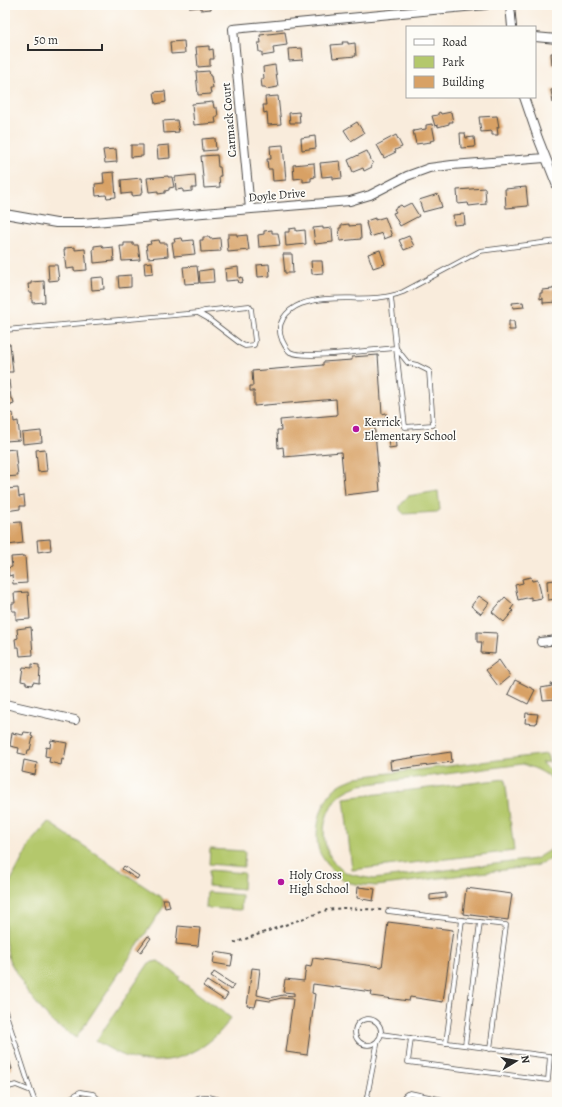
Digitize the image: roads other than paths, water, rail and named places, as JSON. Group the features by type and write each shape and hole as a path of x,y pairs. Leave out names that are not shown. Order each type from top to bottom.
{"street":[{"name":"Carmack Court","path":"250,209 233,29 486,5"},
{"path":"510,5 512,26"},
{"path":"536,38 557,38"},
{"path":"524,98 545,158 557,186"},
{"name":"Doyle Drive","path":"5,214 56,223 82,223 350,200 370,195 407,176 429,168 545,158"},
{"path":"541,642 557,640"},
{"path":"5,704 75,720"}],"lane":[{"path":"396,348 307,356 291,352 285,347 280,335 280,327 282,319 288,312 300,304 320,300 391,297 480,251 557,241"},
{"path":"391,297 396,348 405,427 433,424 429,371 417,365 408,364 396,348"},
{"path":"5,330 198,313 249,306 251,308 255,344 249,346 241,344 207,318 198,313"},
{"path":"388,911 506,925 490,1049"},
{"path":"446,1043 462,920"},
{"path":"465,1046 480,922"},
{"path":"5,1011 35,1102"},
{"path":"366,1102 381,1034 379,1025 371,1019 361,1021 357,1024 355,1034 360,1042 370,1044 379,1039"},
{"path":"381,1034 550,1056 548,1080 408,1062 411,1038"},
{"path":"5,1088 16,1085 31,1091"},
{"path":"71,1102 72,1098 80,1092 93,1094 101,1102"},
{"path":"402,1102 406,1093 410,1093 453,1102"},
{"path":"193,1102 196,1098 203,1097 226,1102"}],"place":[{"name":"Kerrick Elementary School","path":"356,429"},
{"name":"Holy Cross High School","path":"281,882"}]}
